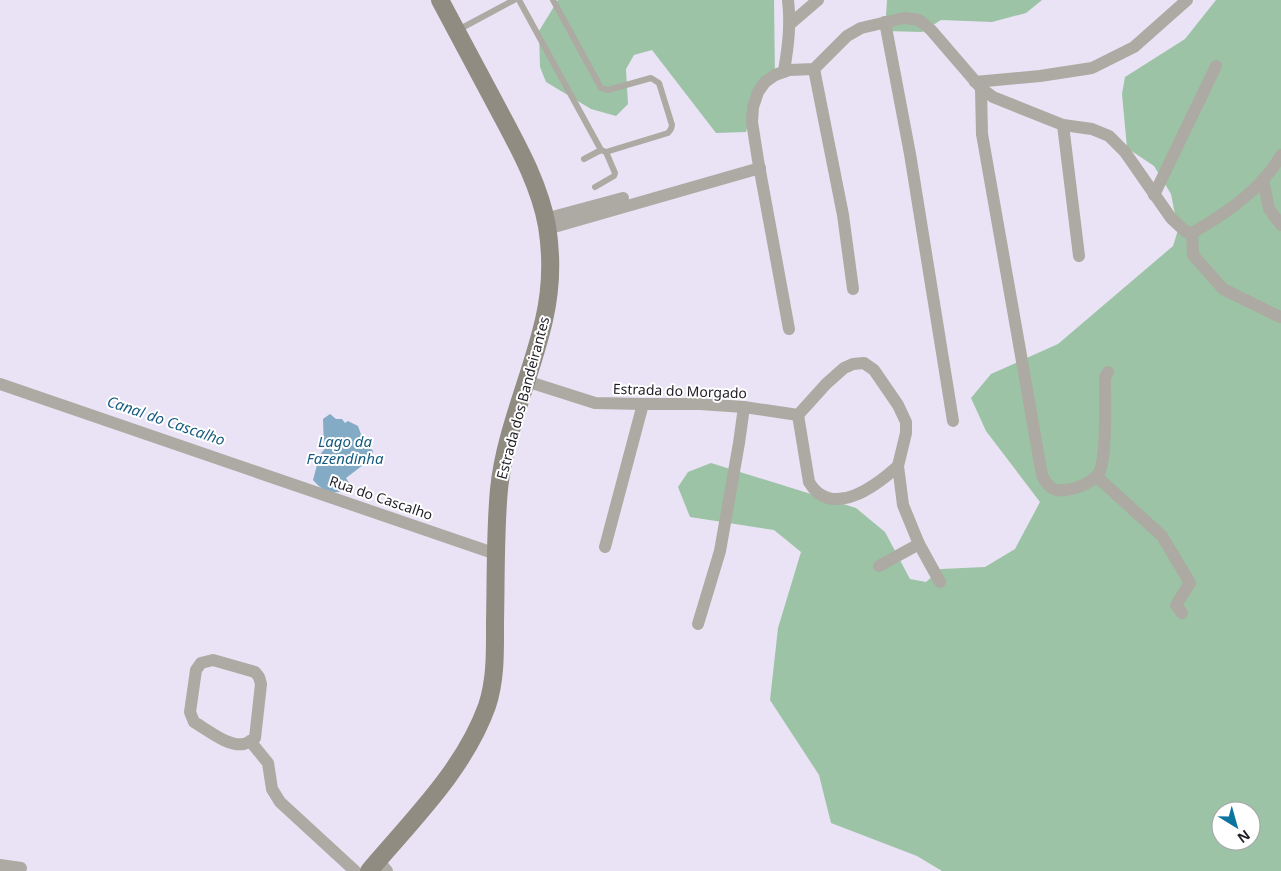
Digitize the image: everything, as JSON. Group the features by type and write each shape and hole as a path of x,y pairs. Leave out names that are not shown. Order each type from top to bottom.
{"main road":[{"name":"Estrada dos Bandeirantes","path":"378,867 446,779 470,742 486,706 495,668 496,554 499,487 512,428 544,319 549,289 550,268 546,224 536,187 519,148 440,0"}],"street":[{"path":"784,71 790,24 788,0"},
{"path":"790,24 818,0"},
{"path":"978,85 1092,68 1134,47 1187,0"},
{"path":"789,329 752,122 753,107 758,92 765,82 784,71 814,69 847,36 861,28 912,18 925,23 978,85 1002,102 1063,125 1092,129 1109,136 1125,152 1163,208 1186,232 1192,233 1224,214 1271,172 1281,155"},
{"path":"885,22 910,154 952,421"},
{"path":"1154,195 1216,66"},
{"path":"814,69 843,215 853,289"},
{"path":"978,85 982,134 1042,475 1051,488 1059,491 1073,489 1085,484 1099,472 1102,462 1106,414 1105,377 1108,372"},
{"path":"1063,125 1079,256"},
{"path":"546,224 759,164"},
{"path":"1271,172 1269,209 1281,225"},
{"path":"1192,233 1193,255 1224,289 1280,317"},
{"path":"898,466 884,479 850,498 839,499 825,496 814,489 809,482 798,415 826,384 844,368 853,364 864,363 874,370 898,405 906,422 906,433 898,466 903,505 918,544 940,582"},
{"name":"Estrada do Morgado","path":"526,381 595,403 700,404 744,407 798,415"},
{"name":"Rua do Cascalho","path":"0,384 496,554"},
{"path":"606,547 643,404"},
{"path":"698,624 720,551 744,407"},
{"path":"1096,476 1162,536 1190,583 1176,606 1182,613"},
{"path":"879,566 918,544"},
{"path":"213,660 255,672 259,677 262,684 255,738 250,741 246,744 235,744 226,741 194,722 190,712 196,670 202,663 213,660"},
{"path":"250,741 268,763 272,789 280,802 356,871"},
{"path":"0,865 21,868"}],"lane":[{"path":"457,31 514,0"},
{"path":"519,0 615,173 614,176 595,187"},
{"path":"553,0 601,88 608,90 651,78 659,83 672,125 668,133 603,151 584,159"}],"green space":[{"path":"558,0 774,0 775,80 754,102 746,132 716,133 652,50 634,55 626,69 628,104 616,116 591,109 546,82 540,67 539,31"},
{"path":"887,0 1042,0 1026,13 992,22 941,20 922,32 885,31"},
{"path":"1216,0 1281,0 1281,871 942,871 917,856 831,823 819,775 770,700 778,628 801,552 774,530 690,517 678,487 688,472 711,463 856,508 885,532 910,579 926,582 941,569 985,567 1015,549 1040,502 986,431 971,398 991,374 1058,344 1173,246 1178,230 1171,194 1154,166 1127,148 1122,94 1125,77 1185,39"}],"water":[{"name":"Lago da Fazendinha","path":"330,414 336,419 342,419 345,423 348,421 358,426 363,440 373,451 371,459 346,478 349,483 346,490 336,492 324,490 313,480 317,465 325,459 321,453 324,450 323,419"}],"water label":[{"name":"Canal do Cascalho","path":"166,421"}]}
